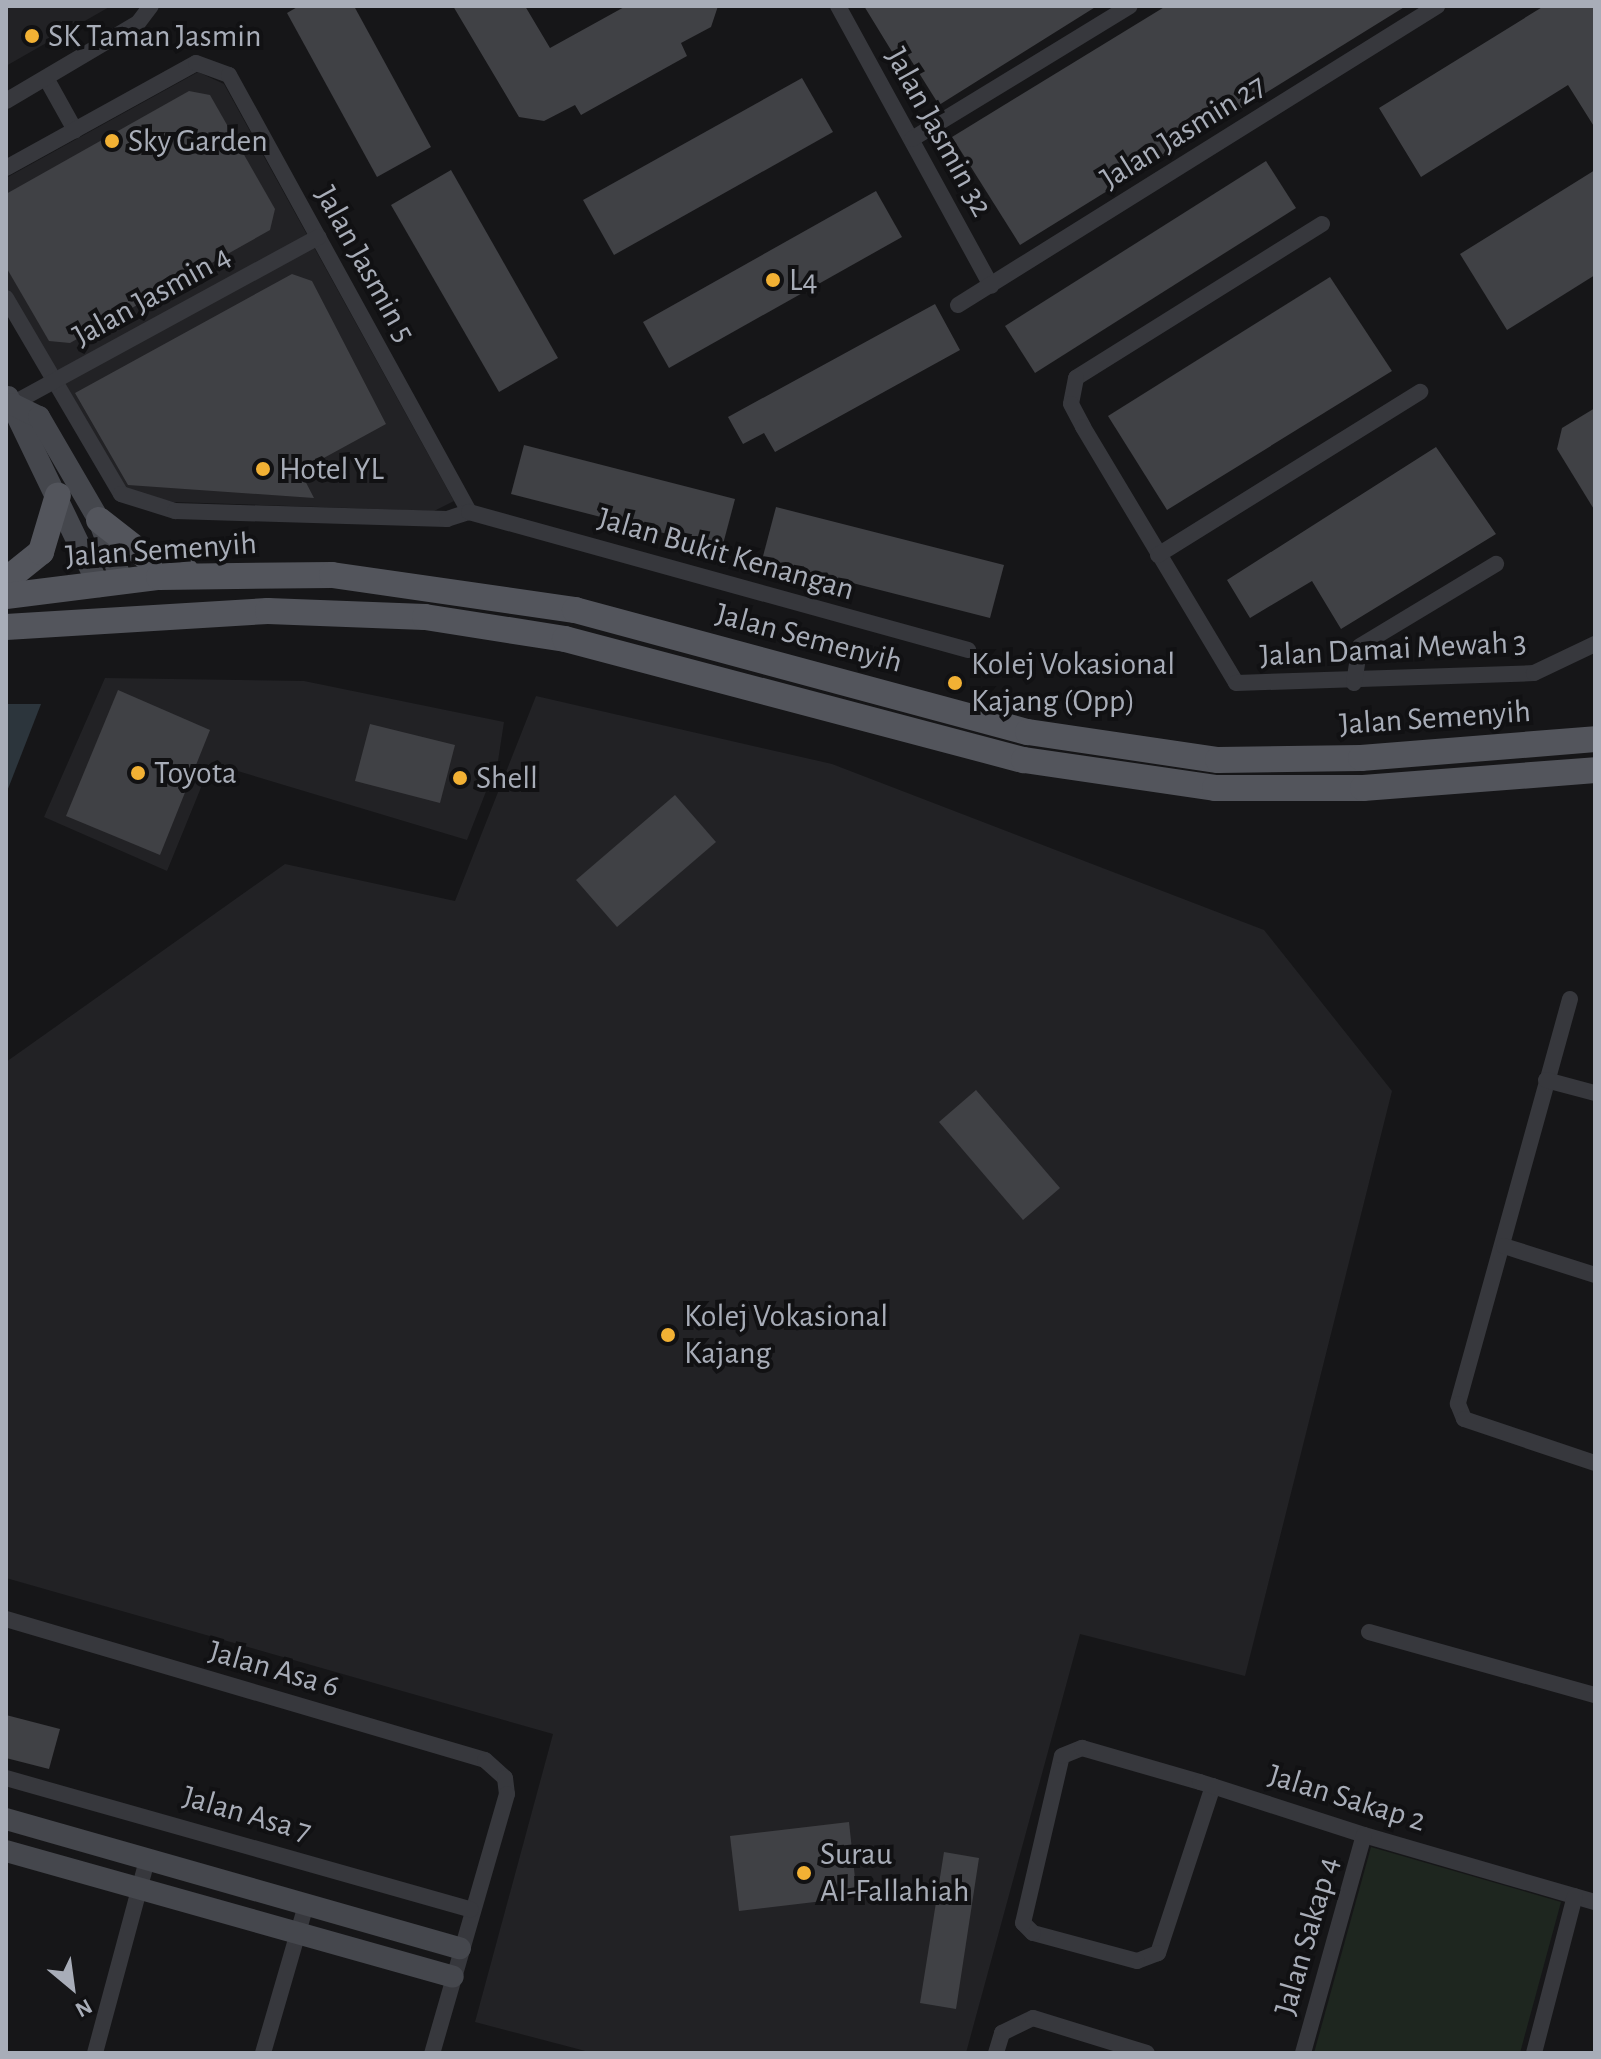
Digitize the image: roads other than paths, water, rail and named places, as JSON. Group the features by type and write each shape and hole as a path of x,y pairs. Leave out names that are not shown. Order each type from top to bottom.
{"main road":[{"path":"6,580 41,552 58,495"},
{"path":"99,520 149,559 224,577"},
{"name":"Jalan Semenyih","path":"6,596 224,577 332,575 575,610 1028,732 1121,749 1218,760 1361,758 1595,739"},
{"path":"65,624 110,588 150,619"},
{"name":"Jalan Semenyih","path":"6,627 330,610 510,628 1024,760 1215,788 1363,788 1595,770"}],"street":[{"path":"6,101 138,23 151,6"},
{"name":"Jalan Jasmin 32","path":"838,6 991,286"},
{"path":"912,139 1130,6"},
{"name":"Jalan Jasmin 27","path":"958,305 1437,6"},
{"name":"Jalan Jasmin 5","path":"75,130 196,63 229,75 469,512"},
{"path":"6,168 75,130 46,78"},
{"path":"1322,224 1076,378 1071,404 1158,555 1420,392"},
{"name":"Jalan Jasmin 4","path":"9,399 56,381 318,237"},
{"path":"6,298 121,494 175,511 447,519 469,512"},
{"path":"9,399 19,431 110,588"},
{"path":"9,399 39,417 99,520 110,588"},
{"name":"Jalan Bukit Kenangan","path":"469,512 968,650"},
{"name":"Jalan Damai Mewah 3","path":"1158,555 1236,683 1354,683 1534,673 1595,644"},
{"path":"1354,683 1360,646 1496,564"},
{"path":"1570,999 1504,1246 1458,1387 1464,1419 1595,1463"},
{"path":"1546,1080 1595,1093"},
{"path":"1504,1246 1595,1275"},
{"name":"Jalan Asa 6","path":"6,1619 485,1760 505,1778 507,1794 471,1910"},
{"path":"1369,1632 1595,1695"},
{"name":"Jalan Sakap 2","path":"1213,1786 1158,1953 1137,1961 1033,1933 1023,1923 1062,1756 1082,1748 1213,1786 1364,1835 1595,1902"},
{"name":"Jalan Asa 7","path":"6,1778 471,1910"},
{"path":"6,1819 460,1948"},
{"name":"Jalan Sakap 4","path":"1303,2053 1364,1835"},
{"path":"6,1851 138,1892 453,1977"},
{"path":"95,2053 147,1860"},
{"path":"1534,2053 1575,1896"},
{"path":"263,2053 306,1905"},
{"path":"432,2053 471,1910"},
{"path":"996,2053 1002,2033 1033,2018 1147,2053"}],"place":[{"name":"SK Taman Jasmin","path":"32,36"},
{"name":"Sky Garden","path":"112,141"},
{"name":"L4","path":"773,280"},
{"name":"Hotel YL","path":"263,469"},
{"name":"Kolej Vokasional Kajang (Opp)","path":"955,683"},
{"name":"Toyota","path":"138,773"},
{"name":"Shell","path":"460,778"},
{"name":"Kolej Vokasional Kajang","path":"668,1335"},
{"name":"Surau Al-Fallahiah","path":"804,1873"}]}
